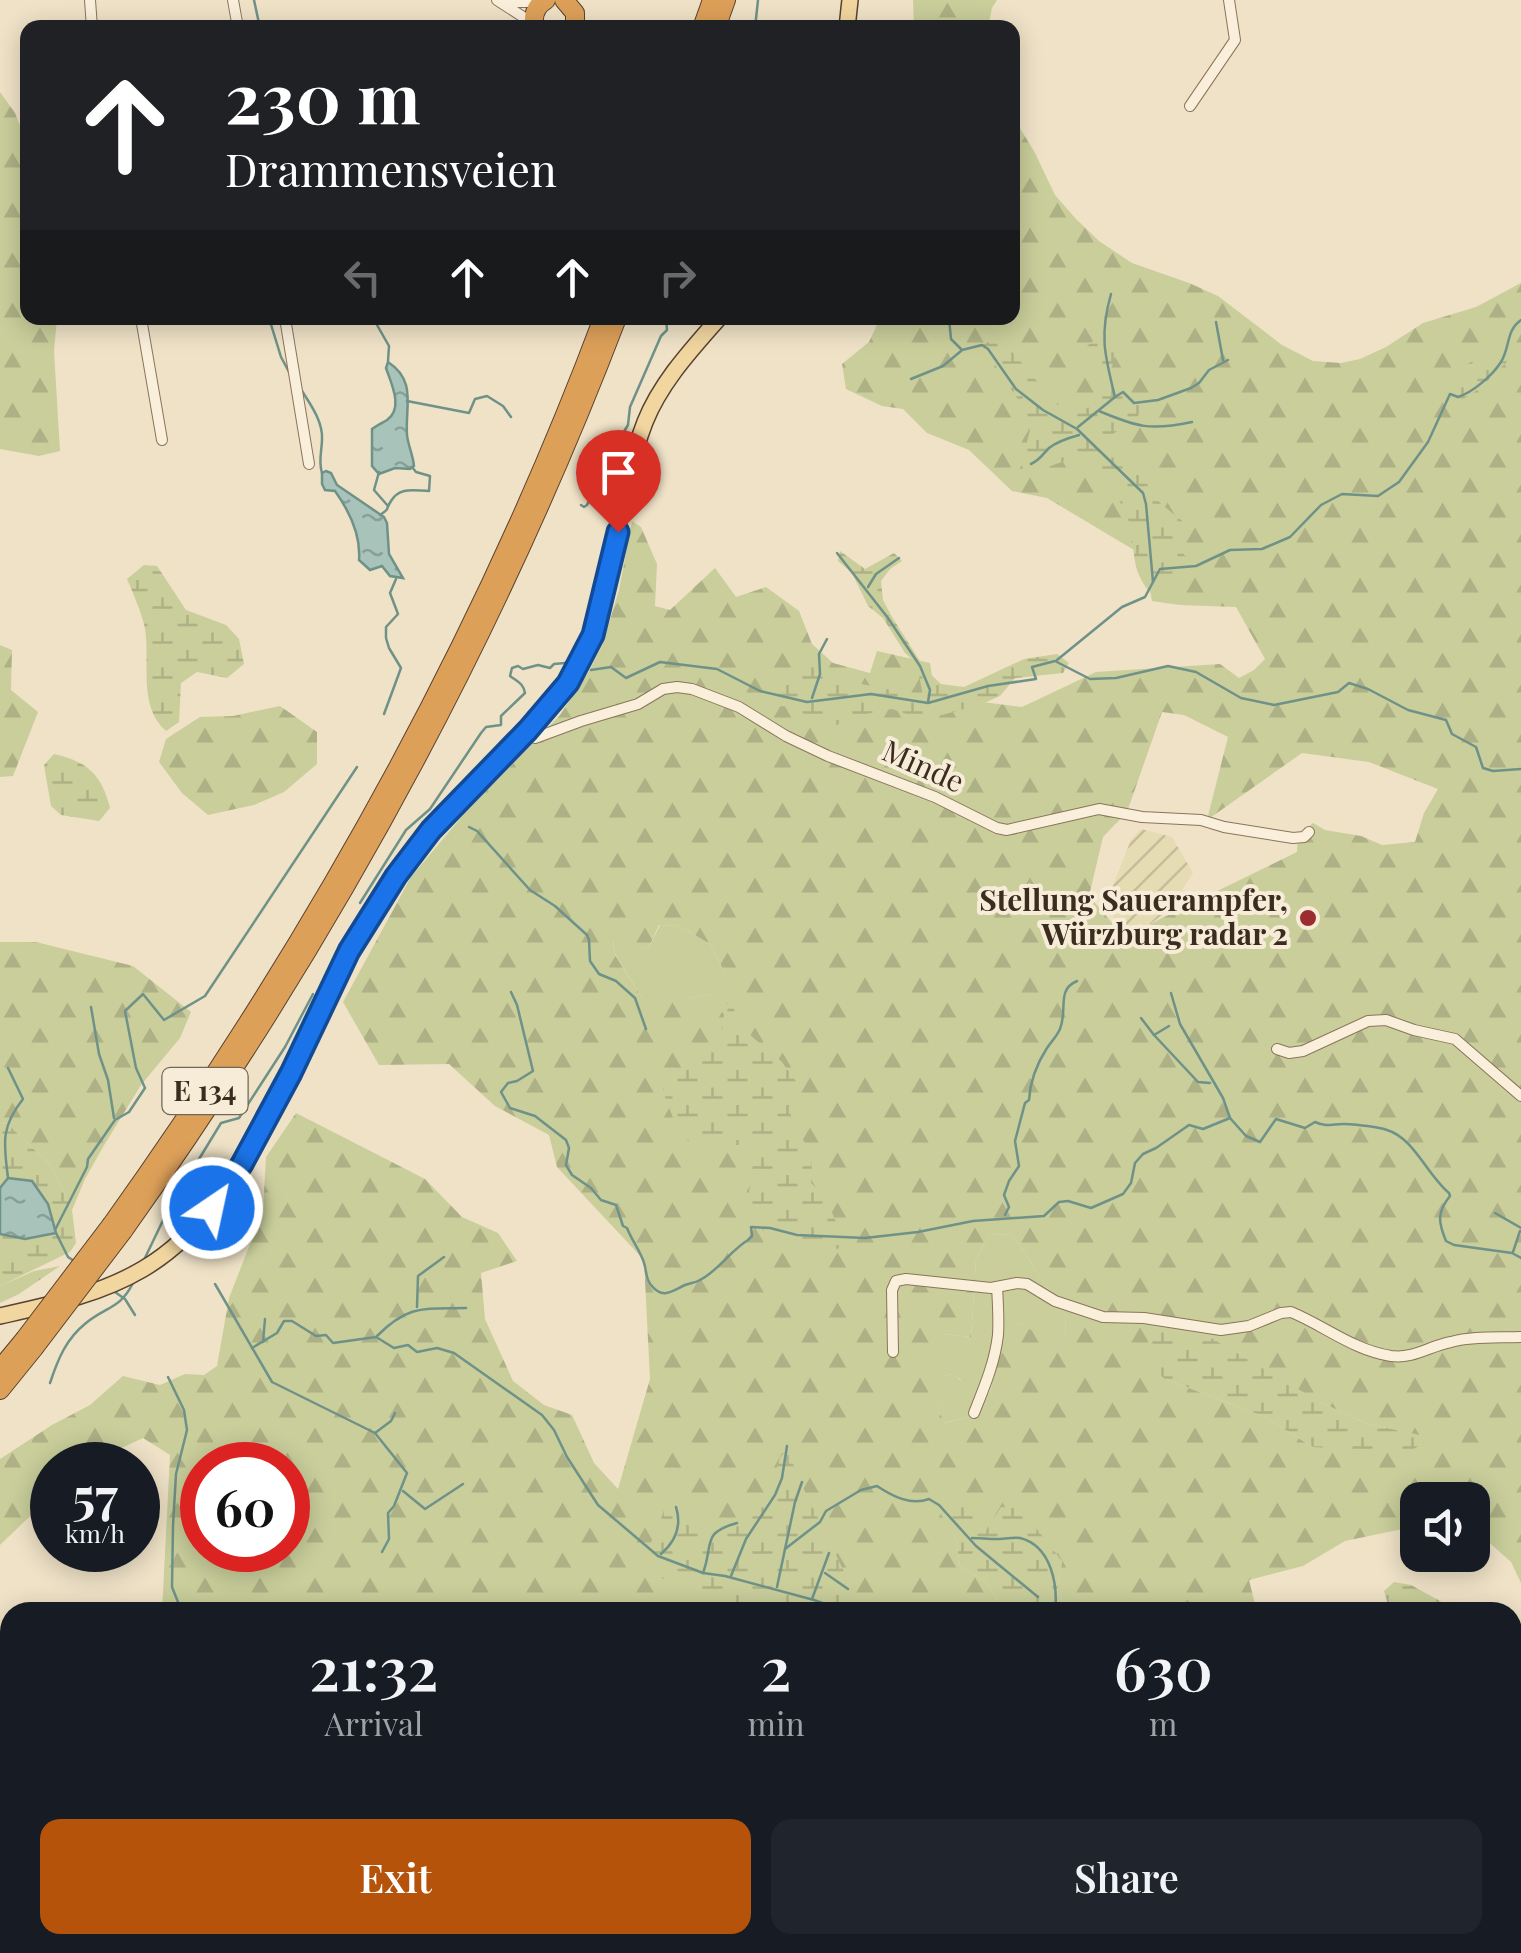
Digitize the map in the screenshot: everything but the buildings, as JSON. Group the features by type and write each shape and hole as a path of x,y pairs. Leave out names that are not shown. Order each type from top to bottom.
{"highway":[{"name":"E 134","path":"588,357 591,325"},
{"name":"E 134","path":"118,1227 250,1023 364,832 484,598 551,450 600,325"},
{"name":"E 134","path":"0,1390 29,1344 254,1040 322,930 400,793 469,659 525,541 613,325"},
{"name":"E 134","path":"0,1369 29,1344"}],"main road":[{"path":"0,1316 120,1282 164,1255 201,1222 226,1189 306,1045 349,951 396,876 423,840 532,734 568,683 593,635 631,468 654,402 668,378 713,325"}],"street":[{"path":"1190,106 1235,40 1229,0"},
{"path":"499,1 544,1"},
{"path":"499,1 526,20"},
{"path":"142,325 162,440"},
{"path":"286,325 309,464"},
{"name":"Minde","path":"532,734 626,709 663,689 677,687 709,694 828,756 935,797 997,828 1007,830 1098,809 1142,817 1201,820 1293,838 1304,837 1308,832"},
{"path":"1277,1049 1289,1053 1302,1051 1368,1021 1386,1020 1451,1037 1521,1096"},
{"path":"893,1352 892,1290 896,1281 906,1279 979,1287 1027,1284 1054,1300 1103,1318 1144,1318 1215,1329 1249,1326 1291,1312 1348,1343 1393,1356 1415,1355 1463,1339 1521,1336"},
{"path":"974,1412 995,1350 997,1287"}],"shaded area":[{"path":"1141,829 1172,837 1193,873 1169,910 1129,940 1114,930 1112,888 1131,840"}],"green space":[{"path":"913,0 997,0 989,20 914,20"},
{"path":"0,92 20,126 20,325 56,325 54,351 60,451 39,456 0,449"},
{"path":"1020,128 1055,195 1099,241 1132,263 1218,296 1282,345 1313,361 1341,363 1360,359 1423,323 1476,307 1521,283 1521,1583 1511,1562 1490,1543 1490,1482 1400,1482 1400,1530 1345,1541 1303,1566 1249,1580 1254,1602 1063,1602 1057,1592 1062,1561 985,1533 937,1506 956,1539 960,1566 985,1581 999,1602 163,1602 170,1455 160,1449 160,1442 143,1438 134,1442 30,1442 30,1516 0,1545 0,1459 90,1405 123,1376 160,1385 185,1374 204,1375 217,1366 229,1298 263,1211 266,1157 296,1113 425,1179 462,1217 498,1233 517,1261 481,1273 485,1319 513,1381 544,1405 572,1415 594,1463 618,1489 650,1379 644,1260 557,1167 549,1135 495,1106 449,1064 379,1065 343,1002 411,877 464,814 560,715 588,673 602,646 619,590 632,521 641,527 657,564 655,606 670,610 715,568 736,597 766,587 799,611 812,644 833,663 870,673 877,651 930,663 935,696 1022,707 1096,672 1220,664 1239,678 1265,659 1236,607 1152,601 1139,553 1047,498 1012,491 969,450 927,433 903,409 882,406 846,389 842,364 869,342 877,325 1020,325","holes":["1162,712 1184,715 1228,737 1207,820 1302,753 1369,762 1438,789 1424,813 1415,842 1382,845 1361,836 1325,830 1313,823 1298,836 1297,852 1152,923 1130,939 1114,930 1089,896 1103,837 1127,812","659,925 679,926 710,944 725,973 712,995 642,998 615,955 613,941 648,949","1012,1234 1066,1316 1065,1336 1048,1338 1017,1323 1001,1325 991,1389 970,1417 944,1423 938,1408 961,1381 953,1374 926,1379 921,1351 943,1334 971,1337 976,1259 989,1235","1163,1378 1322,1403 1365,1423 1422,1436 1313,1447 1265,1417"]},
{"path":"1108,332 1117,349 1111,370 1118,381 1145,403 1136,419 1099,443 1119,451 1145,476 1160,503 1192,529 1173,536 1185,556 1195,560 1193,574 1148,590 1136,565 1125,513 1086,453 1031,477 1020,469 1030,430 1023,407 982,345 1000,337 1056,404 1080,411 1092,406 1104,378 1092,359 1084,366 1071,367 1082,351"},
{"path":"1508,343 1507,362 1468,396 1462,399 1453,394 1449,388 1465,365"},
{"path":"840,551 865,569 894,553 902,561 881,581 883,600 925,669 941,684 964,687 1024,659 1057,654 1069,663 1063,673 1015,678 1000,696 942,715 918,718 892,709 826,729 794,707 778,706 759,696 797,677 821,653 828,670 841,680 923,696 917,664 905,653 883,618 868,606 852,573 838,561"},
{"path":"144,565 157,566 186,610 226,625 239,639 244,664 227,678 197,672 181,683 179,722 166,731 151,708 144,624 127,579"},
{"path":"0,645 12,650 11,690 38,712 13,776 0,777"},
{"path":"280,706 317,732 317,764 284,792 254,805 208,815 182,793 159,762 166,739 200,717 233,716"},
{"path":"54,754 85,766 98,779 110,808 99,821 61,815 51,806 44,765"},
{"path":"660,925 679,926 710,944 725,973 713,995 642,998 615,954 613,940 648,949"},
{"path":"0,942 36,942 133,966 191,1012 180,1038 141,1085 103,1147 72,1210 51,1166 8,1124 0,1123"},
{"path":"733,1002 737,1024 782,1062 798,1084 789,1123 806,1144 811,1157 811,1183 825,1196 839,1229 854,1227 850,1245 823,1256 799,1249 780,1236 767,1236 752,1213 749,1145 722,1145 706,1152 680,1136 663,1086 707,1058 720,1039 724,1015 719,1006"},
{"path":"0,1123 8,1124 51,1166 72,1210 76,1243 70,1252 0,1286 0,1234 25,1239 50,1235 8,1178 0,1188"},
{"path":"1012,1234 1066,1316 1065,1336 1048,1339 1017,1323 998,1336 991,1388 970,1417 943,1423 938,1408 961,1380 952,1374 926,1380 920,1351 943,1334 971,1337 976,1259 989,1235"},
{"path":"60,1266 0,1303 0,1286 34,1271"},
{"path":"1166,1317 1187,1324 1322,1403 1365,1423 1423,1436 1424,1442 1408,1453 1313,1447 1265,1417 1163,1378 1147,1353 1149,1333"},
{"path":"789,1448 795,1471 853,1590 866,1602 731,1602 725,1596 699,1602 639,1563 657,1532 667,1500 719,1528 741,1526 769,1500 780,1457"},
{"path":"947,1501 967,1505 985,1532 1001,1507 1020,1508 1062,1561 1057,1592 1063,1602 999,1602 985,1581 960,1566 956,1539 936,1506"},
{"path":"1394,1582 1411,1585 1442,1602 1387,1602 1384,1591"}],"water":[{"path":"388,362 406,386 407,435 414,466 379,474 372,466 372,429 387,420 395,409"},
{"path":"326,471 337,485 384,517 389,554 403,578 390,576 382,566 370,570 359,560 350,515 335,491 325,490 322,484 322,473"},
{"path":"8,1178 32,1181 48,1204 56,1233 25,1239 0,1234 0,1188"}],"waterway":[{"path":"254,0 258,20"},
{"path":"756,20 758,0"},
{"path":"1078,427 1115,397 1105,346 1111,294"},
{"path":"1057,660 1122,607 1145,597 1160,569 1196,566 1230,550 1262,549 1290,537 1321,505 1342,494 1378,496 1399,482 1428,442 1450,394 1464,395 1493,373 1521,320"},
{"path":"1216,322 1223,360"},
{"path":"271,325 289,372"},
{"path":"377,325 389,346 388,361"},
{"path":"581,505 587,505 628,425 630,407 667,325"},
{"path":"950,325 951,339 962,350 982,345 988,349 1016,389 1077,429 1143,493 1153,582"},
{"path":"911,379 943,366 961,351"},
{"path":"1115,397 1123,392 1134,403 1158,400 1191,388 1209,370 1228,360"},
{"path":"302,391 321,426 322,473"},
{"path":"407,401 469,413 475,399 487,396 503,406 511,417"},
{"path":"1099,411 1144,426 1192,422"},
{"path":"1031,464 1052,446 1079,435"},
{"path":"380,515 399,493 429,491 430,476 412,467"},
{"path":"379,472 374,490 388,506"},
{"path":"837,553 920,666 930,690 928,702"},
{"path":"868,587 876,574 899,558"},
{"path":"384,714 401,668 386,638 386,627 398,614 390,593 396,579"},
{"path":"812,698 820,674 819,654 827,639"},
{"path":"591,670 611,667 626,678 660,662 717,669 760,691 807,702 871,694 928,703 988,686 1036,679 1032,667 1055,661 1090,679 1116,678 1168,666 1196,672 1241,698 1274,705 1338,692 1349,683 1408,710 1446,720 1452,734 1476,747 1483,768 1521,769"},
{"path":"360,903 406,830 430,809 481,733 486,727 501,725 501,716 525,693 510,676 512,668 550,668 565,663"},
{"path":"55,1230 88,1159 115,1120 129,1112 145,1088 136,1068 125,1011 143,994 164,1020 205,996 357,767"},
{"path":"469,827 530,890 587,935 590,961 599,974 616,981 635,998 646,1029"},
{"path":"1005,1215 1009,1207 1004,1195 1019,1166 1015,1141 1032,1080 1060,1029 1067,989 1077,981"},
{"path":"511,992 533,1071 508,1083 501,1092 510,1108 535,1116 566,1140 566,1165 572,1175 601,1200 616,1205 623,1226 643,1259 649,1282 664,1293 706,1276 752,1236 751,1227 797,1235 865,1238 973,1221 1044,1216 1059,1202 1091,1208 1123,1194 1131,1183 1135,1163 1143,1154 1189,1125 1203,1129 1230,1118"},
{"path":"1171,993 1180,1024 1223,1098 1230,1118 1246,1136 1260,1142 1276,1119 1305,1128 1315,1122 1366,1126 1397,1134 1449,1193 1440,1217 1446,1241 1521,1258"},
{"path":"143,1262 168,1210 221,1123 239,1118 285,1047 313,994"},
{"path":"91,1007 114,1118"},
{"path":"1141,1018 1198,1082 1210,1083"},
{"path":"1154,1035 1169,1026"},
{"path":"8,1068 23,1099 10,1119 5,1137 8,1178"},
{"path":"1495,1213 1521,1228"},
{"path":"1513,1252 1520,1231"},
{"path":"56,1233 74,1261"},
{"path":"417,1307 418,1276 444,1257"},
{"path":"50,1383 73,1336 118,1303 133,1283"},
{"path":"215,1284 272,1382 375,1433 407,1473 388,1513 389,1539 382,1552"},
{"path":"112,1290 125,1299 135,1315"},
{"path":"377,1336 408,1313 466,1308"},
{"path":"263,1342 265,1319"},
{"path":"252,1348 277,1333 284,1321 292,1321 316,1336 326,1335 333,1343 376,1337 394,1348 408,1345 417,1352 437,1348 454,1353 542,1415 598,1505 658,1556 703,1573 820,1602"},
{"path":"168,1377 184,1410 187,1430 176,1474 173,1526 172,1587 178,1602"},
{"path":"375,1433 395,1413"},
{"path":"731,1576 746,1539 775,1495 787,1446"},
{"path":"777,1587 802,1482"},
{"path":"403,1491 425,1509 463,1484"},
{"path":"785,1549 820,1522 826,1511 861,1490 877,1486 902,1499 929,1499 939,1505 976,1546 1038,1597"},
{"path":"661,1554 676,1533 676,1507"},
{"path":"703,1573 713,1535 737,1523"},
{"path":"972,1538 1020,1538 1031,1542 1051,1568 1055,1602"},
{"path":"812,1599 829,1553"},
{"path":"825,1573 848,1589"}],"place":[{"name":"Stellung Sauerampfer, Würzburg radar 2","path":"1308,918"}],"route":[{"path":"212,1208 242,1164 349,951 396,876 431,830 568,683 593,635 618,532"}]}
